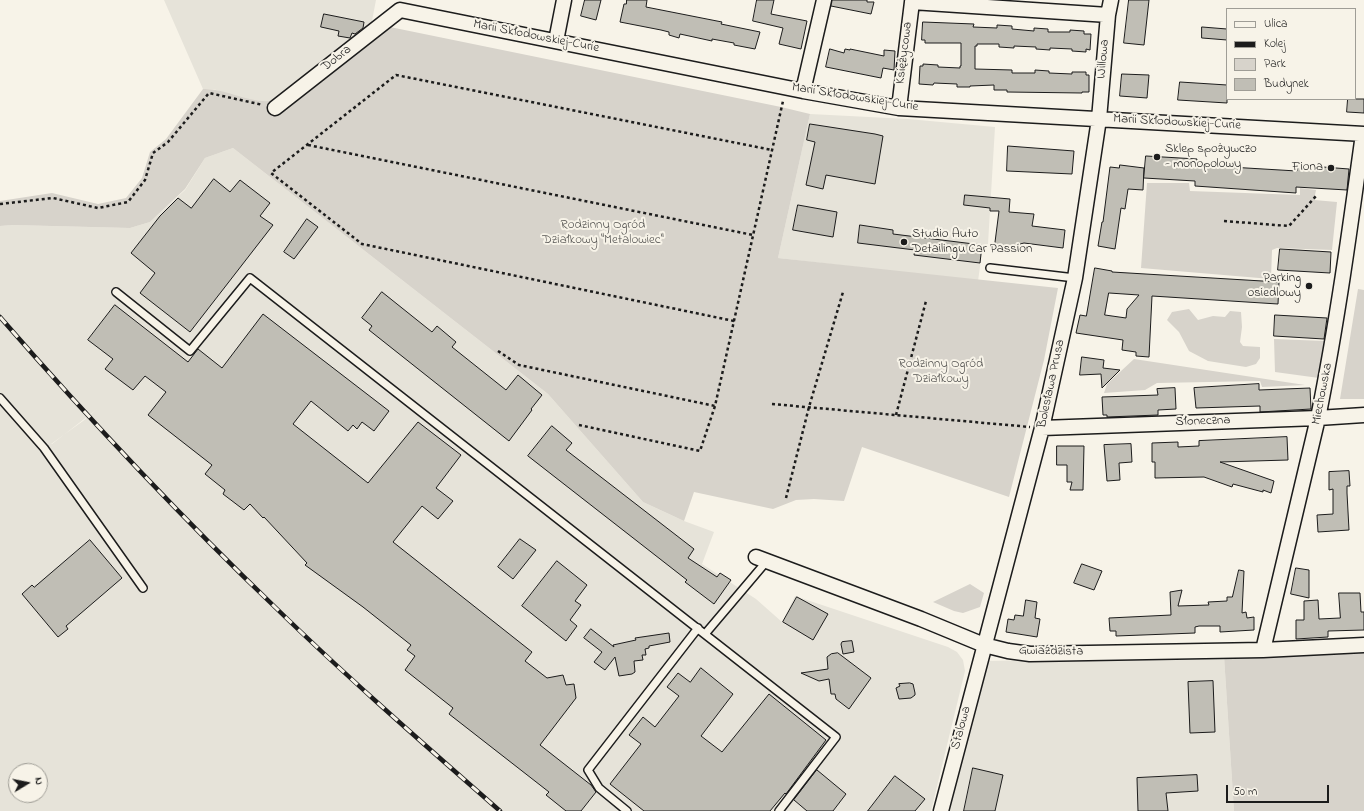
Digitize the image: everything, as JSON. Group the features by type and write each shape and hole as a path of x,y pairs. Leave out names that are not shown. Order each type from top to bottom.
{"street":[{"path":"556,41 564,0"},
{"path":"803,91 824,0"},
{"name":"Willowa","path":"1099,119 1108,15 1111,0"},
{"name":"Księżycowa","path":"898,108 912,2 1108,15"},
{"name":"Marii Skłodowskiej-Curie","path":"400,10 803,91 898,108 1364,134"},
{"name":"Dobra","path":"275,108 400,10"},
{"name":"Bolesława Prusa","path":"984,645 1042,428 1075,278 1099,119"},
{"name":"Miechowska","path":"1264,650 1318,418 1340,300 1364,134"},
{"name":"Słoneczna","path":"1042,428 1364,415"},
{"name":"Gwiaździsta","path":"761,559 921,619 984,645 1008,651 1030,654 1264,650 1364,645"},
{"name":"Stalowa","path":"941,811 984,645"}],"lane":[{"path":"990,268 1075,278"},
{"path":"116,292 190,351 250,278 698,628 836,737 779,811"},
{"path":"0,398 44,448 143,588"},
{"path":"705,634 761,559"},
{"path":"627,811 599,788 588,770 698,628"}],"path":[{"path":"734,321 362,244 271,173 396,75 772,150"},
{"path":"0,204 53,198 98,208 128,202 145,180 153,153 168,142 209,93 275,108"},
{"path":"579,425 700,451 715,406 781,107"},
{"path":"307,145 753,236"},
{"path":"1224,221 1289,226 1318,195"},
{"path":"786,498 809,407 843,292"},
{"path":"896,415 926,301"},
{"path":"498,351 519,366 715,406"},
{"path":"772,404 1026,427"}],"shaded area":[{"path":"164,0 376,0 371,26 277,100 269,102 251,101 213,89 203,89"},
{"path":"810,114 908,119 995,127 988,244 983,245 978,281 778,258"},
{"path":"233,148 548,394 643,502 684,521 714,532 702,564 756,599 782,622 795,596 948,647 957,652 963,660 965,671 931,811 0,811 0,226 130,228 150,222 185,190 205,158","holes":["97,409 83,421 64,435"]},
{"path":"1224,656 1234,811 949,811 988,661"}],"green space":[{"name":"Rodzinny Ogród Działkowy \"Metalowiec\"","path":"385,26 810,114 778,258 1058,288 1044,360 1009,497 862,447 844,501 814,499 796,500 773,509 694,492 684,521 643,502 548,394 233,148 205,158 185,189 150,222 130,228 0,226 0,201 52,193 98,204 126,198 142,178 150,152 166,139 203,89 213,89 258,101 277,100"},
{"path":"1147,183 1189,183 1190,191 1300,195 1300,188 1316,190 1314,200 1337,202 1332,250 1277,248 1272,250 1271,279 1141,268"},
{"path":"1358,289 1364,290 1364,399 1340,399"},
{"path":"1189,309 1198,320 1213,316 1225,317 1230,311 1241,312 1242,327 1240,342 1243,346 1260,347 1260,358 1256,364 1246,367 1208,361 1189,351 1179,332 1167,320 1172,312"},
{"path":"1274,339 1325,341 1319,378 1275,372"},
{"path":"1134,359 1305,385 1262,387 1260,381 1157,383 1145,390 1104,393 1107,384"},
{"path":"970,584 984,593 980,607 963,613 954,611 933,602"},
{"path":"1364,651 1364,811 1234,811 1224,656"}],"building":[{"path":"585,0 601,0 596,20 581,16"},
{"path":"627,0 647,0 646,7 722,22 721,24 760,32 755,49 734,45 734,43 712,39 712,41 680,34 679,38 669,35 669,32 620,22 624,4 626,4"},
{"path":"757,0 774,0 771,14 807,21 801,49 779,44 783,28 753,21"},
{"path":"832,0 867,0 867,2 874,2 871,14 831,6"},
{"path":"1129,0 1149,0 1144,45 1124,43"},
{"path":"324,14 364,22 363,28 355,34 352,33 350,38 338,36 339,31 321,27"},
{"path":"923,22 974,24 973,27 997,28 997,25 1012,26 1012,29 1034,31 1034,28 1048,29 1048,32 1070,32 1070,30 1084,31 1084,34 1091,34 1090,50 1086,49 1086,52 1072,51 1072,49 1050,48 1050,50 1036,49 1036,47 1014,46 1014,48 999,47 999,44 977,44 977,46 975,46 975,69 1012,70 1012,73 1035,73 1035,70 1049,71 1049,73 1072,74 1072,72 1086,72 1086,75 1089,75 1089,92 1007,92 1007,90 994,90 994,85 957,87 957,84 919,84 920,66 923,66 923,64 938,65 938,67 960,68 961,66 961,43 925,43 925,40 922,40"},
{"path":"1202,27 1226,29 1226,40 1202,38"},
{"path":"830,49 844,53 845,49 850,49 884,56 884,50 895,51 894,70 883,68 881,78 826,67"},
{"path":"1122,74 1149,75 1147,98 1120,96"},
{"path":"1180,82 1226,85 1227,103 1178,100"},
{"path":"1364,99 1364,113 1347,112 1348,100"},
{"path":"810,124 883,136 875,184 826,175 823,189 806,185 815,142 807,140"},
{"path":"1008,146 1074,151 1072,174 1007,171"},
{"path":"1146,156 1197,159 1196,165 1297,171 1297,165 1349,169 1347,190 1296,187 1296,193 1195,186 1195,181 1144,178"},
{"path":"1120,165 1144,168 1143,190 1128,189 1125,209 1121,208 1115,249 1098,246 1103,222 1110,167 1119,168"},
{"path":"214,179 230,192 240,180 270,203 260,216 273,225 190,332 140,293 155,273 131,253 160,216 178,198 191,208"},
{"path":"965,195 1010,199 1009,212 1034,214 1032,226 1065,230 1063,248 1024,243 1020,244 1019,252 994,250 999,211 990,211 990,208 964,205"},
{"path":"798,205 837,212 833,237 793,230"},
{"path":"307,219 318,227 294,259 284,252"},
{"path":"860,225 893,230 893,234 982,245 980,263 914,255 915,250 858,243"},
{"path":"1280,249 1331,252 1330,273 1278,270"},
{"path":"1095,268 1112,272 1279,282 1278,304 1152,296 1149,357 1136,356 1136,352 1122,350 1123,340 1076,333 1080,315 1086,316","holes":["1109,293 1139,295 1127,309 1126,318 1105,315"]},
{"path":"382,292 432,332 437,326 456,342 452,347 506,390 518,375 542,395 509,441 369,330 372,326 362,318"},
{"path":"115,305 188,362 198,349 222,368 263,314 389,411 374,431 362,422 357,429 353,425 348,431 311,401 293,424 368,483 418,422 461,455 436,488 453,501 438,519 422,506 393,542 532,652 525,661 547,678 563,675 566,685 574,684 576,698 540,745 591,785 596,792 581,811 566,811 546,795 549,792 449,714 453,708 405,670 415,656 407,650 411,645 363,607 305,565 307,563 250,504 244,510 223,494 225,490 205,474 212,465 148,415 166,392 145,376 133,390 105,369 113,359 88,340"},
{"path":"1275,315 1327,318 1324,339 1274,336"},
{"path":"1082,357 1104,360 1103,368 1120,370 1102,388 1101,374 1080,375"},
{"path":"1259,384 1259,390 1310,388 1311,409 1260,412 1260,406 1196,408 1194,388"},
{"path":"1175,388 1176,409 1158,410 1158,415 1107,417 1107,415 1103,415 1102,397 1158,395 1157,389"},
{"path":"552,426 572,443 566,450 694,549 688,558 717,577 720,573 731,580 714,604 685,582 687,580 528,456"},
{"path":"1287,437 1288,460 1220,462 1274,481 1271,493 1233,484 1232,487 1204,477 1155,478 1155,462 1152,462 1152,443 1178,442 1178,447 1199,446 1199,441"},
{"path":"1131,444 1132,462 1119,463 1120,480 1107,481 1104,445"},
{"path":"1057,446 1084,446 1083,490 1070,490 1072,482 1067,482 1067,465 1057,465"},
{"path":"1349,471 1350,486 1347,486 1347,493 1349,530 1318,532 1317,515 1333,514 1333,489 1329,490 1329,472"},
{"path":"520,539 536,550 513,579 498,567"},
{"path":"90,540 122,578 66,626 68,629 58,637 22,594 32,585 34,587"},
{"path":"557,561 587,585 575,601 581,605 570,620 577,626 566,641 522,606"},
{"path":"1082,564 1102,571 1094,590 1074,583"},
{"path":"1296,568 1309,570 1309,598 1291,594"},
{"path":"1239,570 1244,571 1242,613 1246,612 1247,618 1254,617 1254,630 1220,632 1220,626 1199,626 1195,627 1195,633 1116,636 1116,631 1110,631 1109,618 1171,615 1170,592 1182,590 1178,606 1209,605 1208,602 1227,601 1227,597 1232,597"},
{"path":"1339,593 1360,593 1361,612 1364,612 1364,630 1328,631 1328,637 1296,639 1296,620 1304,620 1304,601 1318,600 1319,619 1340,618"},
{"path":"797,597 828,614 813,640 783,622"},
{"path":"1026,600 1037,602 1035,618 1040,619 1037,637 1006,632 1008,619 1014,620 1015,615 1023,616"},
{"path":"591,629 614,647 613,645 636,640 635,638 669,633 670,642 649,646 649,648 645,649 646,655 642,655 643,660 634,661 635,672 632,674 619,676 615,657 605,670 594,662 602,652 584,638"},
{"path":"852,641 854,652 843,654 842,642"},
{"path":"838,653 871,678 849,709 836,699 835,694 831,694 829,679 819,681 801,673 828,669 827,657 831,654"},
{"path":"701,668 733,694 701,736 722,752 769,694 826,740 786,794 785,793 770,811 644,811 610,784 641,744 629,735 643,717 655,727 679,696 667,687 678,673 690,682"},
{"path":"1213,681 1215,732 1190,733 1188,682"},
{"path":"899,684 913,684 915,695 911,698 899,699 896,688 900,686"},
{"path":"973,768 1003,775 995,811 964,811"},
{"path":"817,770 846,794 833,811 807,811 794,800"},
{"path":"1197,775 1198,791 1166,793 1168,811 1138,811 1137,778"},
{"path":"895,776 925,799 915,811 868,811"}],"railway":[{"path":"0,317 135,466 241,574 359,686 500,811"}],"place":[{"name":"Sklep spożywczo - monopolowy","path":"1157,157"},
{"name":"Fiona","path":"1331,168"},
{"name":"Studio Auto Detailingu Car Passion","path":"904,242"},
{"name":"Parking osiedlowy","path":"1309,286"}],"park label":[{"name":"Rodzinny Ogród Działkowy","path":"941,372"}]}
